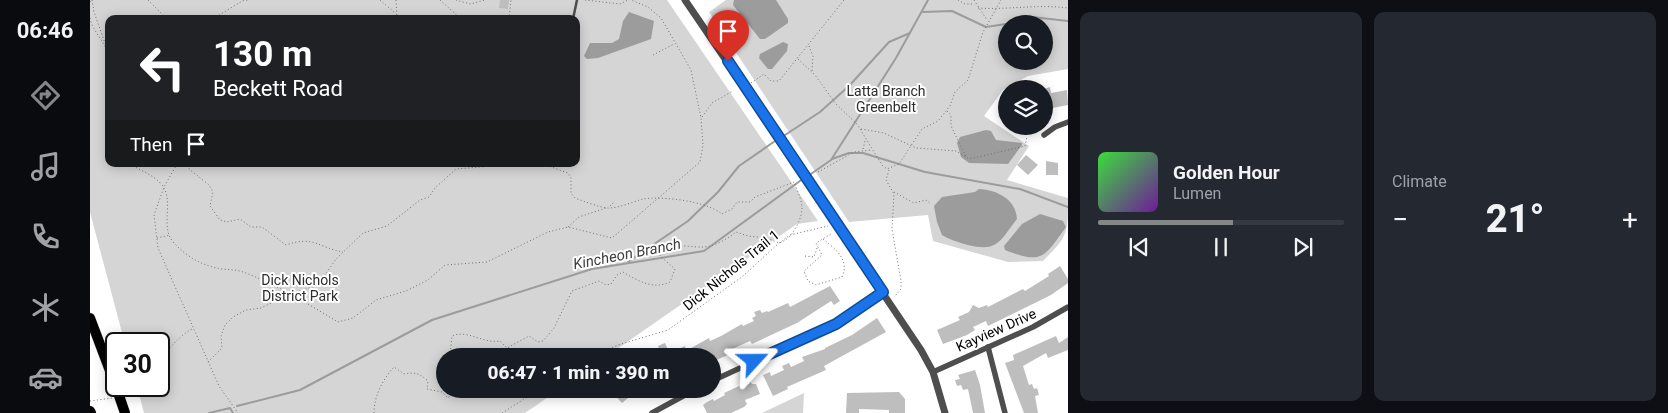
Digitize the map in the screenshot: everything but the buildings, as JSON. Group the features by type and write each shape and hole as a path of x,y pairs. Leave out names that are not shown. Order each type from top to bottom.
{"highway":[{"path":"90,318 105,358"},
{"path":"119,397 125,413"}],"street":[{"path":"685,0 921,350 932,372 945,413"},
{"path":"1053,128 1068,122"},
{"path":"721,377 836,324 883,292"},
{"name":"Kayview Drive","path":"932,372 1051,318 1068,307"},
{"path":"988,347 1005,413"},
{"path":"652,413 680,398"}],"lane":[{"path":"574,15 578,0"}],"path":[{"path":"148,0 163,15"},
{"path":"219,15 242,1 248,0"},
{"path":"380,0 395,13"},
{"path":"395,13 396,0"},
{"path":"440,0 457,15"},
{"path":"456,0 470,4 485,0"},
{"path":"509,15 511,0"},
{"path":"135,167 155,178 164,187 169,202 166,218 172,242 195,261 216,268 240,271 338,322 353,318 376,300 406,291 428,280 446,265 487,262 548,232 568,227 612,238 700,162 703,145 701,118 691,70 655,12 629,0 620,4 585,0"},
{"path":"751,83 764,74 771,81 779,81 844,0"},
{"path":"958,0 965,4 975,4"},
{"path":"974,0 988,21"},
{"path":"798,59 813,73 836,104 860,129 882,165 889,169 896,167 922,129 938,121 947,110 955,92 970,76 971,67 988,21 1001,0"},
{"path":"91,1 105,42"},
{"path":"978,8 1068,8"},
{"path":"90,18 92,27 105,45"},
{"path":"653,55 675,43"},
{"path":"809,46 813,56 813,73"},
{"path":"701,118 712,103 733,91"},
{"path":"947,110 951,126 966,157"},
{"path":"860,129 884,133 911,146 926,150 951,150 966,157 977,158 1025,146 1028,136"},
{"path":"862,149 865,140"},
{"path":"818,172 862,149 872,150"},
{"path":"175,167 164,187 154,215 163,262 219,386 238,413"},
{"path":"189,167 209,185 213,192 210,206 220,220 227,222 240,218 251,227 262,227 286,245 297,241 313,241 343,252"},
{"path":"208,362 222,348 221,336 225,325 233,317 246,310 261,308 288,295 315,286 343,252 363,233 387,226 420,200 429,198 450,173 456,169 482,167"},
{"path":"551,167 568,173 571,178 571,194 575,198 607,208 614,204 615,201"},
{"path":"889,169 886,180 893,191 914,202 926,200 932,204"},
{"path":"568,227 579,217 607,208 658,198 673,201 683,200 714,208 722,214 732,209 737,202 750,202 755,197 794,182 802,208 801,215 790,236"},
{"path":"893,191 892,229 901,286 895,296"},
{"name":"Dick Nichols Trail 1","path":"611,348 668,330 743,276 779,243 790,236 828,226"},
{"path":"451,348 452,336 458,334 464,334 482,341 500,341 507,348 529,336 538,342 543,341 554,328 572,291 599,281 606,285 611,284 617,275 623,272 645,285 665,285 670,282 675,269 660,256 664,250 670,247 704,247 721,242 736,232 748,236 767,238 779,243"},
{"path":"157,238 170,234"},
{"path":"805,256 814,257 817,252 817,241 831,234"},
{"path":"817,247 822,256 806,268 805,275 808,281 821,285 842,277 844,270 842,258 837,250 823,239"},
{"path":"170,348 178,337 193,328"},
{"path":"374,413 374,404 394,367 404,374 414,372 422,376 428,380 426,389 436,391"},
{"path":"502,413 526,398"}],"green space":[{"name":"Dick Nichols District Park","path":"90,0 667,0 818,221 797,224 619,348 436,348 436,398 547,398 525,413 144,413 140,397 170,397 170,332 122,332 90,212"},
{"name":"Latta Branch Greenbelt","path":"726,0 1068,0 1068,69 1028,76 1021,80 998,80 998,97 984,116 998,125 998,135 1012,135 1029,146 1007,180 1068,198 1068,220 1065,234 1043,261 1008,262 933,241 928,215 849,222 709,12"},
{"path":"804,393 803,413 762,413"}],"shaded area":[{"path":"734,0 776,0 788,19 788,23 765,39 760,39 733,5"},
{"path":"629,12 654,21 651,39 598,58 587,59 584,56 590,43 612,43 619,39 623,21"},
{"path":"783,42 788,44 787,51 772,69 768,69 759,58 760,54"},
{"path":"986,130 991,131 996,140 1022,143 1008,164 969,163 961,157 957,143 960,137"},
{"path":"979,189 999,194 1013,206 1017,219 1006,234 997,243 986,247 968,245 942,235 934,206 942,197 975,192"},
{"path":"1040,214 1063,221 1066,227 1053,245 1042,255 1035,257 1018,255 1005,250 1004,246 1022,224"}],"waterway":[{"name":"Kincheon Branch","path":"808,176 831,160 896,58 928,0"},
{"path":"923,12 952,11 986,27 998,25"},
{"path":"1053,19 1068,21"},
{"path":"782,137 820,112 849,86 889,42 910,33"},
{"path":"628,262 688,221 718,192 739,166 778,139"},
{"path":"832,159 849,153 863,153 925,172 1020,189 1068,207"},
{"name":"Kincheon Branch","path":"237,406 300,390 432,320 592,269 704,251 804,178"},
{"name":"Kincheon Branch","path":"209,413 230,408 233,413"}],"route":[{"path":"728,61 883,292 836,324 754,361"}]}
